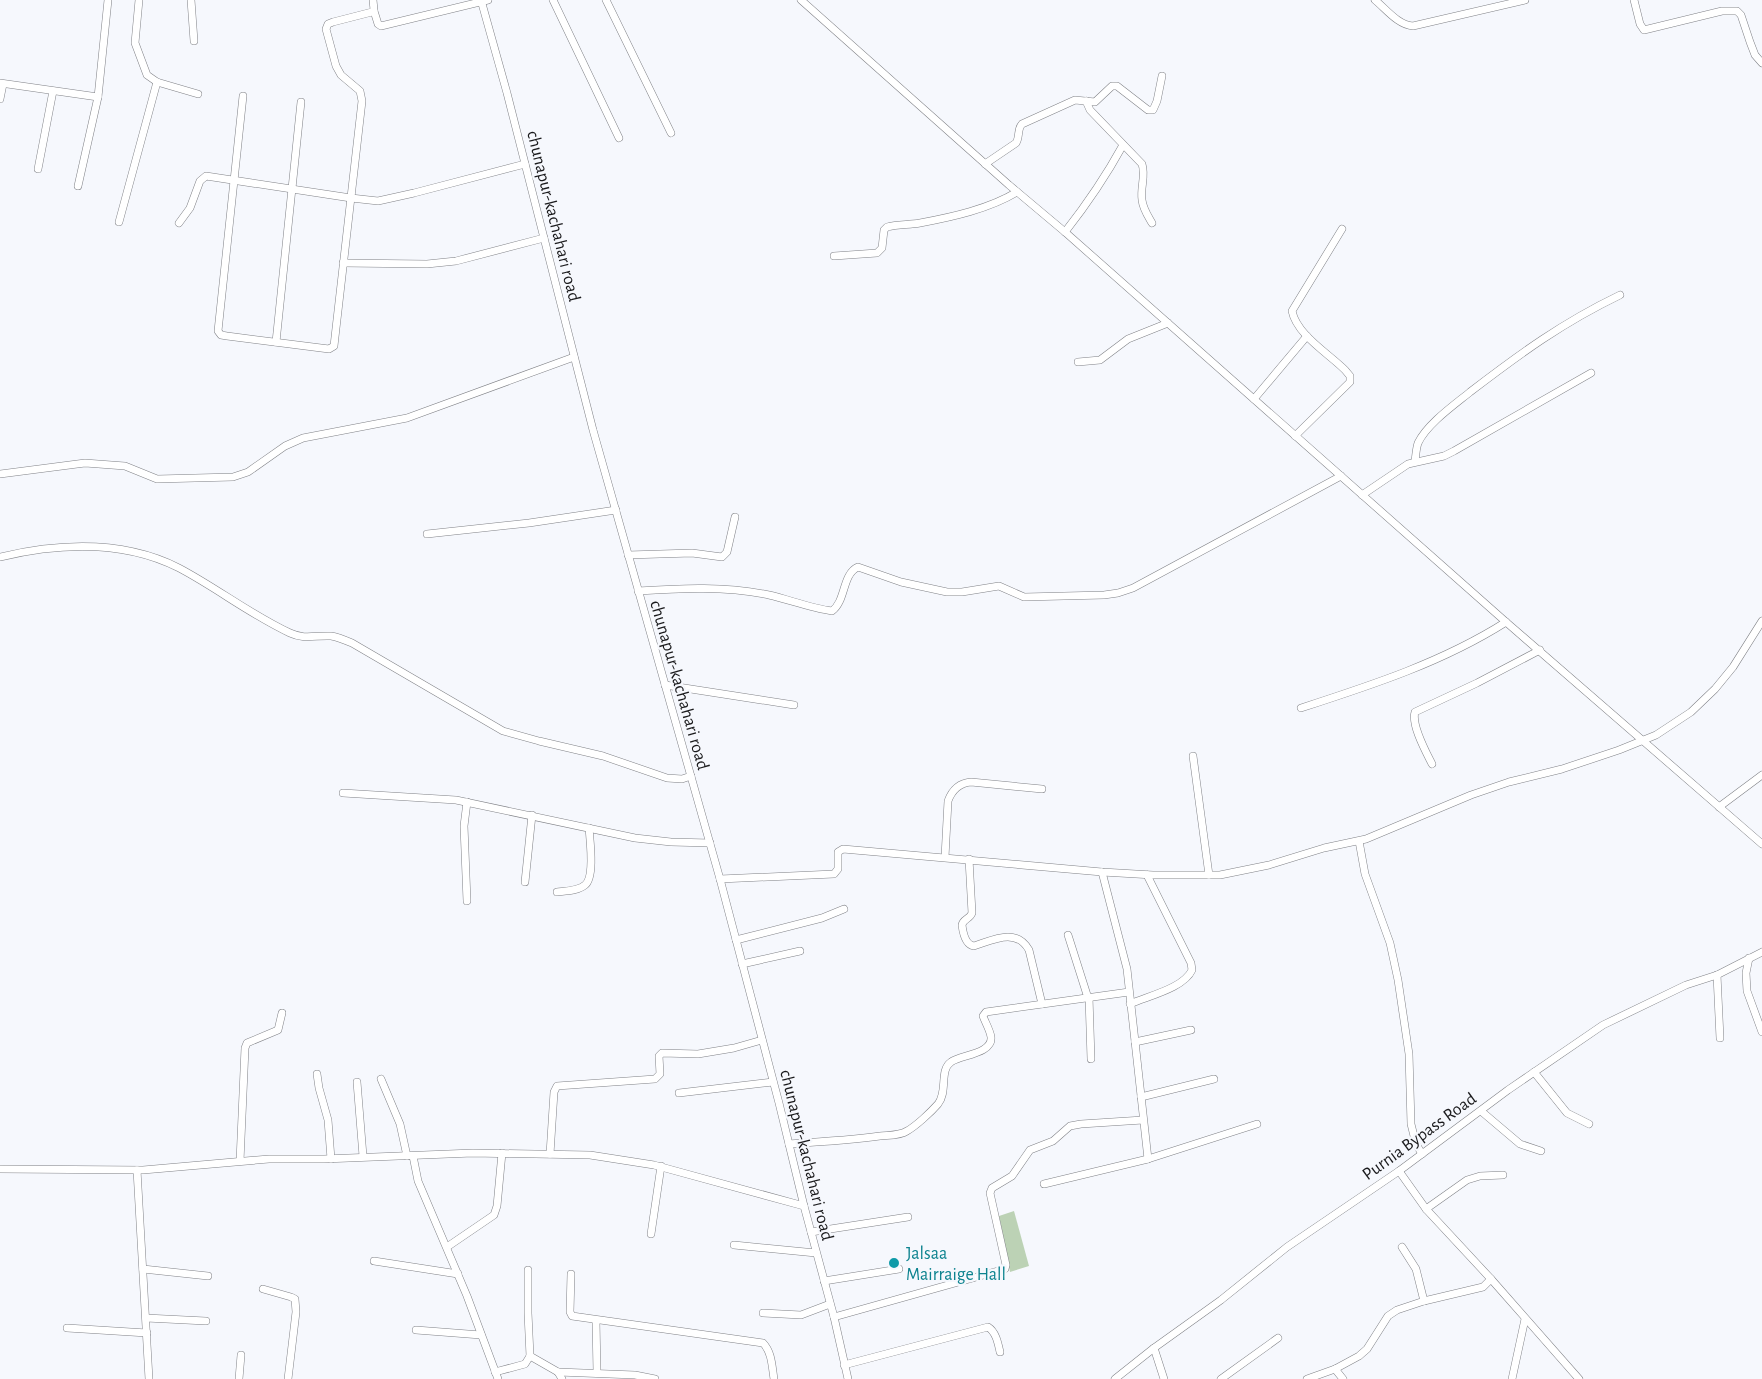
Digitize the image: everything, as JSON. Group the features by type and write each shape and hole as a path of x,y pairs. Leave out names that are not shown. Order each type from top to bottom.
{"street":[{"path":"78,186 98,97 108,0"},
{"path":"139,0 135,43 147,75 157,82 198,94"},
{"path":"191,0 194,41"},
{"path":"373,0 377,22 381,26 484,1"},
{"path":"553,0 619,138"},
{"path":"606,0 671,133"},
{"path":"801,0 1506,622 1762,844"},
{"path":"1375,0 1401,22 1413,27 1525,0"},
{"path":"1634,0 1640,24 1644,30 1722,11 1737,11 1741,15 1755,55 1762,63"},
{"name":"chunapur-kachahari road","path":"484,1 593,430 720,879 834,1317 848,1379"},
{"path":"243,96 218,331 223,336 326,350 334,346 362,97 360,91 340,75 326,29 330,23 374,11"},
{"path":"985,164 1016,143 1019,126 1022,124 1075,100 1092,103 1099,100 1109,88 1115,86 1150,111 1155,108 1162,75"},
{"path":"119,222 157,82"},
{"path":"0,99 1,83 98,97"},
{"path":"38,169 53,91"},
{"path":"1086,101 1090,110 1144,166 1142,200 1145,212 1152,223"},
{"path":"276,342 302,102"},
{"path":"1065,232 1090,201 1123,145"},
{"path":"179,223 190,208 202,178 206,176 351,198 384,200 525,164"},
{"path":"834,256 877,253 882,248 884,230 888,227 927,222 975,210 999,202 1017,192"},
{"path":"1295,436 1348,385 1351,379 1335,360 1307,336 1292,311 1342,230"},
{"path":"344,263 427,264 456,261 544,238"},
{"path":"1415,461 1418,444 1423,436 1459,401 1546,335 1620,296"},
{"path":"1078,362 1100,360 1128,339 1168,323"},
{"path":"1254,399 1307,336"},
{"path":"0,474 85,463 125,466 157,479 232,477 248,472 285,446 303,438 407,418 574,357"},
{"path":"1362,495 1408,464 1454,451 1592,373"},
{"path":"638,591 687,588 725,589 768,595 832,611 838,605 850,574 858,567 901,582 947,592 999,586 1024,597 1118,593 1133,588 1341,476"},
{"path":"427,534 529,523 616,510"},
{"path":"628,555 692,553 722,557 727,552 735,517"},
{"path":"0,558 58,547 78,546 118,549 144,555 179,568 228,599 291,634 306,638 335,636 352,643 503,731 603,756 667,778 690,776"},
{"path":"720,879 834,874 838,868 838,852 843,849 1147,875 1209,875 1241,872 1294,859 1324,848 1359,841 1484,791 1580,763 1644,741 1691,712 1715,690 1743,653 1762,621"},
{"path":"1301,708 1428,663 1483,637 1506,622"},
{"path":"1432,764 1413,718 1415,712 1478,683 1540,650"},
{"path":"665,686 794,705"},
{"path":"1193,756 1209,875"},
{"path":"1719,807 1762,775"},
{"path":"945,857 948,801 953,791 959,786 971,782 1042,789"},
{"path":"344,793 429,797 467,802 647,839 710,843"},
{"path":"467,802 464,826 467,901"},
{"path":"525,882 532,815"},
{"path":"557,892 579,888 589,880 591,871 589,828"},
{"path":"1359,841 1365,874 1390,943 1398,980 1409,1054 1411,1124 1416,1144 1422,1154"},
{"path":"969,859 972,914 962,925 968,942 974,946 1005,936 1026,945 1042,1004"},
{"path":"1102,872 1126,962 1148,1159"},
{"path":"1130,1004 1179,984 1192,970 1191,963 1147,875"},
{"path":"736,940 822,918 844,909"},
{"path":"1068,935 1088,997 1091,1059"},
{"path":"742,964 800,951"},
{"name":"Purnia Bypass Road","path":"1115,1379 1221,1300 1287,1246 1399,1171 1534,1072 1602,1026 1686,985 1717,975 1762,952"},
{"path":"1749,958 1746,973 1747,991 1762,1032"},
{"path":"1717,975 1720,1038"},
{"path":"789,1144 867,1138 906,1131 942,1098 944,1075 948,1064 978,1052 991,1041 983,1018 984,1013 1129,992"},
{"path":"240,1161 245,1048 247,1043 278,1030 282,1013"},
{"path":"1135,1042 1191,1030"},
{"path":"550,1154 554,1092 558,1086 655,1079 659,1077 659,1056 662,1053 698,1054 734,1048 762,1040"},
{"path":"1534,1072 1567,1113 1589,1124"},
{"path":"317,1074 318,1088 328,1120 331,1159"},
{"path":"381,1079 400,1124 418,1181 458,1274 497,1376 525,1364 530,1356 528,1270"},
{"path":"1141,1097 1214,1079"},
{"path":"357,1082 363,1156"},
{"path":"679,1093 773,1082"},
{"path":"1481,1111 1520,1144 1541,1151"},
{"path":"834,1317 1005,1269 990,1193 992,1188 1012,1176 1030,1150 1053,1141 1070,1126 1143,1120"},
{"path":"1044,1184 1148,1159 1257,1124"},
{"path":"447,1247 494,1215 497,1206 502,1153"},
{"path":"0,1169 138,1170 269,1159 331,1159 363,1156 502,1153 590,1155 661,1166 804,1206"},
{"path":"651,1234 661,1166"},
{"path":"138,1170 149,1379"},
{"path":"1399,1171 1426,1209 1579,1379"},
{"path":"1426,1209 1472,1178 1503,1175"},
{"path":"811,1232 908,1217"},
{"path":"735,1245 816,1253"},
{"path":"1402,1247 1416,1269 1424,1301"},
{"path":"374,1262 458,1274"},
{"path":"143,1269 208,1276"},
{"path":"824,1281 899,1269"},
{"path":"572,1274 570,1314 576,1318 763,1343 769,1353 774,1379"},
{"path":"1307,1379 1359,1356 1367,1349 1388,1316 1397,1310 1483,1287 1491,1279"},
{"path":"263,1289 295,1299 296,1312 288,1379"},
{"path":"763,1313 801,1315 830,1304"},
{"path":"146,1318 206,1321"},
{"path":"1512,1379 1526,1319"},
{"path":"596,1321 597,1372"},
{"path":"67,1328 147,1333"},
{"path":"844,1365 988,1328 996,1337 1000,1352"},
{"path":"416,1330 481,1335"},
{"path":"1221,1379 1278,1338"},
{"path":"1154,1348 1164,1379"},
{"path":"239,1379 241,1355"},
{"path":"530,1356 560,1375 597,1372 655,1379"},
{"path":"1335,1368 1343,1379"}],"green space":[{"path":"1014,1211 1029,1266 1010,1272 999,1216"}],"place":[{"name":"Jalsaa Mairraige Hall","path":"894,1263"}]}
